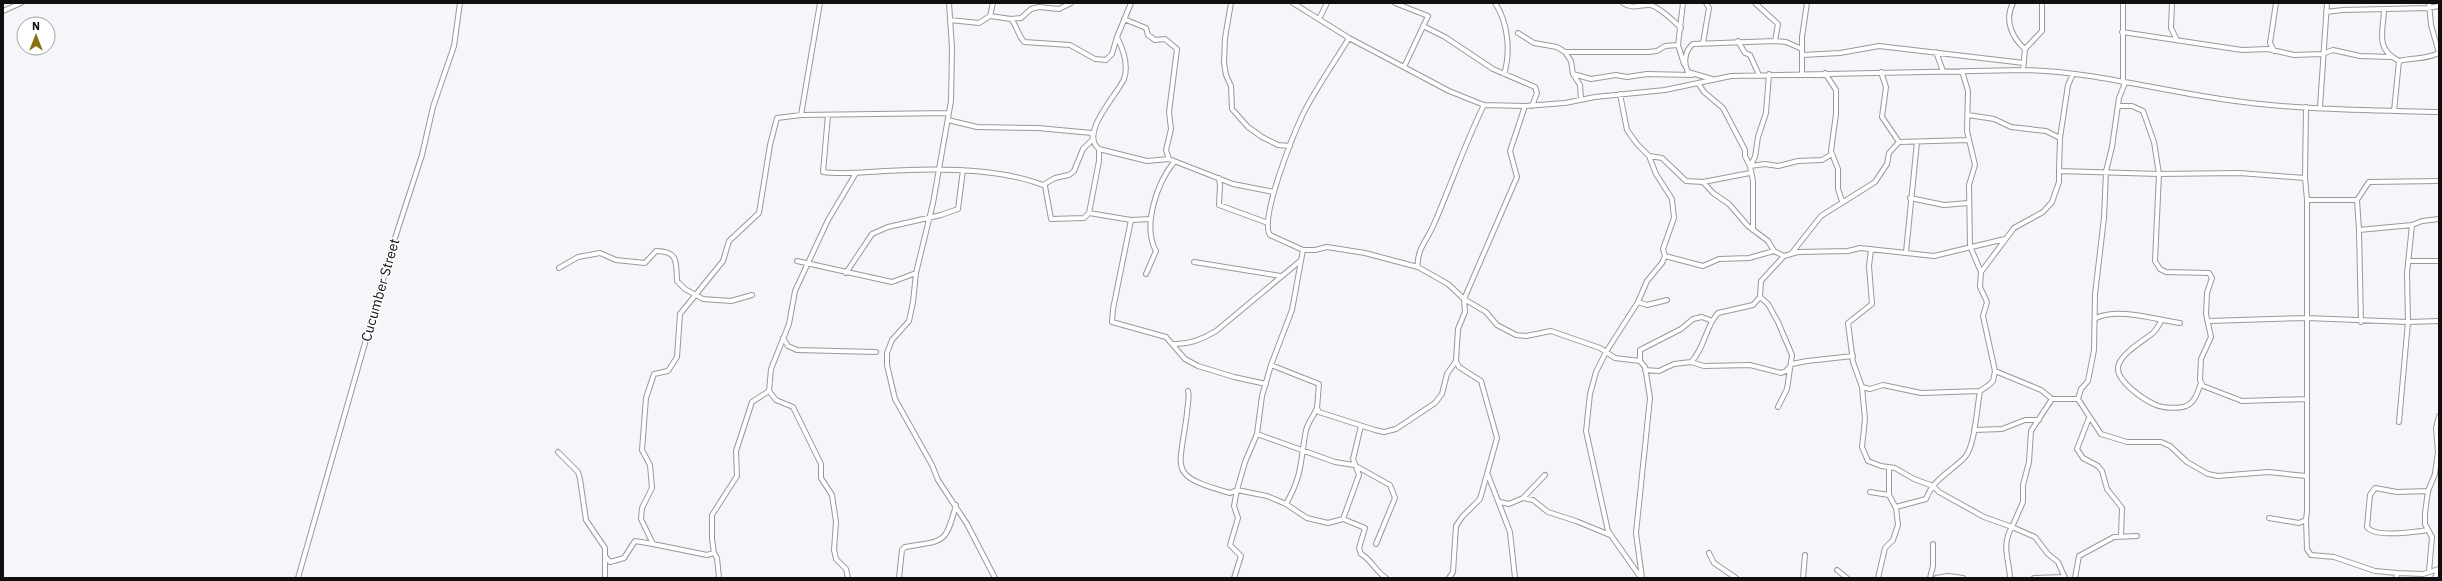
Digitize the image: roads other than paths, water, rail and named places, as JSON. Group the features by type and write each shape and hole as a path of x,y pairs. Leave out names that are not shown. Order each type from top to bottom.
{"street":[{"path":"3,11 21,3"},
{"name":"Cucumber Street","path":"298,578 393,245 422,155 433,107 454,46 460,3"},
{"path":"801,115 820,3"},
{"path":"949,3 952,84 948,120 930,217 916,273 914,302 909,321 892,340 887,353 895,399 932,465 938,480 956,505 995,578"},
{"path":"990,16 993,3"},
{"path":"950,20 979,23 990,16 1011,19 1021,18 1031,10 1050,7 1059,9 1071,3"},
{"path":"1011,19 1015,24 1018,35 1024,42 1070,45 1095,59 1106,60 1112,54 1117,37 1131,3"},
{"path":"1231,3 1225,38 1224,63 1231,86 1232,109 1248,127 1262,137 1278,145 1290,146"},
{"path":"1293,3 1349,38 1456,95 1484,105 1532,106 1565,103 1581,99 1665,90 1727,77 1769,74 2023,70 2073,74 2222,99 2320,108 2439,112"},
{"path":"1319,19 1327,3"},
{"path":"1395,3 1428,16 1404,67"},
{"path":"1495,3 1503,17 1508,48 1504,74"},
{"path":"1623,3 1633,8 1650,5 1655,7 1681,28"},
{"path":"1683,3 1678,45 1686,68 1692,75"},
{"path":"1703,43 1710,8 1706,3"},
{"path":"1754,3 1778,24 1775,41"},
{"path":"1802,74 1802,49 1807,3"},
{"path":"2013,3 2010,13 2010,30 2018,43 2025,50"},
{"path":"2023,70 2025,50 2042,31 2042,3"},
{"path":"2078,399 2088,380 2094,350 2096,318 2095,294 2104,218 2106,171 2112,147 2118,106 2124,83 2122,32 2123,3"},
{"path":"2172,3 2171,28 2177,40"},
{"path":"2274,51 2270,43 2276,3"},
{"path":"2320,108 2326,3"},
{"path":"2122,32 2242,50 2274,51 2294,55 2322,54 2333,50 2360,56 2391,57 2399,60 2412,58 2426,59 2439,53 2428,8 2429,3"},
{"path":"2326,12 2343,10 2428,8 2439,6"},
{"path":"2384,10 2382,46 2391,57"},
{"path":"1124,19 1146,28 1148,35 1155,40 1165,39 1177,49 1169,112 1171,129 1166,150 1169,159"},
{"path":"1423,26 1445,37 1504,74 1537,89 1532,106"},
{"path":"1518,33 1534,43 1557,47 1569,56 1573,74 1580,85 1581,99"},
{"path":"1042,185 1055,178 1068,176 1074,171 1083,149 1093,139 1102,111 1124,78 1124,52 1117,37"},
{"path":"1349,38 1304,114 1290,146 1274,192 1267,228 1270,235 1303,250 1334,248 1365,253 1418,267 1448,284 1464,299 1486,312 1497,325 1516,335 1526,336 1551,331 1606,352 1615,358 1640,362"},
{"path":"1686,68 1688,48 1693,44 1775,41 1786,42 1802,49"},
{"path":"1738,42 1745,53 1750,55 1759,75"},
{"path":"1565,52 1648,52 1657,51 1665,46 1678,45"},
{"path":"1802,55 1840,53 1872,46 2024,63"},
{"path":"1936,52 1943,71"},
{"path":"2394,111 2399,60"},
{"path":"1862,387 1870,389 1883,385 1906,388 1921,393 1980,391 1993,381 1995,371 1982,316 1987,302 1980,287 1981,272 1971,249 1968,203 1969,186 1975,165 1968,140 1968,91 1962,71"},
{"path":"1882,72 1886,87 1882,117 1886,126 1899,142"},
{"path":"1825,73 1836,90 1836,114 1832,154 1838,169 1838,189 1842,201"},
{"path":"1573,74 1591,79 1616,75 1627,77 1647,74 1692,75 1715,80"},
{"path":"1750,166 1755,157 1758,137 1766,113 1769,74"},
{"path":"1981,272 2014,228 2043,212 2052,202 2059,182 2060,138 2068,85 2073,74"},
{"path":"1698,83 1704,92 1723,108 1745,150 1745,156 1750,166 1750,173 1753,181 1753,230"},
{"path":"1620,94 1627,130 1637,144 1649,156 1656,174 1672,199 1674,218 1663,249 1665,256 1658,270 1647,281 1638,302 1606,352 1592,385 1586,431 1598,478 1602,511 1611,535 1642,578"},
{"path":"1418,267 1417,259 1421,248 1434,225 1472,129 1484,105"},
{"path":"1317,408 1319,412 1384,432 1396,429 1419,416 1435,403 1442,394 1447,374 1456,362 1458,329 1465,312 1464,299 1517,177 1510,151 1525,106"},
{"path":"2118,106 2132,106 2143,111 2154,142 2159,174 2155,261 2160,269 2166,272 2209,273 2212,278 2207,293 2208,321 2211,337 2201,359 2201,383 2196,397 2187,406 2172,407 2156,405 2123,382 2118,368 2121,361 2132,348 2154,332 2161,320"},
{"path":"2306,107 2307,549 2311,555 2334,557 2375,571 2397,573 2429,572 2438,569"},
{"path":"653,544 641,519 642,508 652,488 650,465 642,450 646,398 654,374 668,371 677,357 680,314 723,261 729,241 759,213 770,145 777,118 801,115 828,116 949,113"},
{"path":"1968,115 1994,119 2011,127 2046,131 2060,138"},
{"path":"828,116 823,172 857,173 963,170 995,174 1042,185 1046,189 1048,214 1051,219 1084,218 1089,213 1099,161 1099,149"},
{"path":"948,120 977,127 1038,128 1092,133 1093,143 1099,149 1147,161 1169,159 1233,184 1274,192"},
{"path":"1790,255 1817,220 1842,201 1875,182 1887,164 1889,153 1899,142 1908,140 1917,142 1968,140"},
{"path":"1906,252 1910,198 1916,174 1917,142"},
{"path":"1750,166 1765,164 1778,166 1798,161 1822,160 1832,154"},
{"path":"1649,156 1662,158 1686,181 1703,182 1750,173"},
{"path":"1146,274 1156,251 1150,241 1151,219 1155,197 1174,162"},
{"path":"846,273 872,234 888,227 958,210 963,170"},
{"path":"2059,171 2106,171 2159,174 2239,173 2305,178"},
{"path":"848,578 846,569 836,559 834,550 836,522 832,495 821,478 821,464 793,408 776,400 769,391 771,369 791,319 796,291 828,220 852,178 857,173"},
{"path":"1218,178 1220,186 1219,205 1268,223"},
{"path":"2361,322 2357,200 2372,180 2439,181"},
{"path":"1703,182 1713,193 1729,204 1753,230 1768,241 1774,251 1784,256 1798,252 1818,250 1848,251 1860,248 1934,256 1971,249 2005,239"},
{"path":"1910,198 1944,206 1968,203"},
{"path":"2307,200 2357,200"},
{"path":"1089,213 1131,220 1151,219"},
{"path":"2359,230 2412,225 2422,221 2439,219"},
{"path":"1131,220 1113,309 1112,322 1166,337 1185,359 1198,366 1234,377 1266,384"},
{"path":"2399,422 2408,322 2408,261 2412,225"},
{"path":"1234,578 1240,556 1230,545 1238,518 1234,506 1237,490 1244,462 1256,434 1271,365 1292,310 1303,250"},
{"path":"1871,250 1869,266 1872,304 1848,323 1853,356 1862,387 1865,419 1862,442 1864,453 1868,460 1889,468 1895,468 1914,479 1933,486 1939,492 1984,517 2012,526 2021,533 2035,537 2048,554 2058,562 2065,577 2034,578"},
{"path":"1665,256 1703,266 1720,259 1749,258 1774,251"},
{"path":"559,268 578,257 593,254 600,253 616,260 644,263 656,252 662,252 674,257 677,262 677,281 695,296 731,301 752,294"},
{"path":"1691,362 1699,355 1712,321 1718,313 1753,306 1760,297 1761,281 1784,256"},
{"path":"797,261 892,282 916,273"},
{"path":"1173,344 1185,344 1203,339 1216,331 1300,261"},
{"path":"2408,261 2439,261"},
{"path":"1194,262 1282,276"},
{"path":"1760,297 1768,304 1778,322 1792,355 1792,364 1787,389 1778,407"},
{"path":"1638,302 1647,306 1667,300"},
{"path":"2096,318 2105,314 2131,315 2180,323"},
{"path":"1642,578 1636,533 1650,398 1645,370 1640,362 1640,350 1645,346 1675,333 1693,319 1702,318 1712,321"},
{"path":"2208,321 2306,318 2361,322 2439,321"},
{"path":"783,338 788,346 797,350 876,352"},
{"path":"1645,370 1659,371 1674,364 1691,362 1704,366 1750,365 1780,373 1786,371 1792,364 1853,356"},
{"path":"1450,578 1454,572 1456,526 1462,517 1480,499 1488,475 1497,438 1485,388 1481,381 1459,367 1456,362"},
{"path":"1271,365 1319,384 1317,408 1306,429 1304,450 1297,486 1286,504"},
{"path":"1995,371 2031,385 2052,399 2078,399"},
{"path":"2201,383 2242,401 2307,399"},
{"path":"719,578 717,558 714,553 712,514 737,476 736,451 752,402 769,391"},
{"path":"1896,507 1926,499 1933,486 1966,456 1974,439 1980,391"},
{"path":"1188,392 1184,440 1179,460 1183,473 1190,479 1206,486 1230,493 1237,490 1267,496 1286,504 1313,519 1328,523 1343,519 1365,528 1359,548 1360,554 1369,558 1377,573 1386,578"},
{"path":"2010,578 2004,551 2006,536 2023,502 2023,485 2029,462 2031,431 2052,399"},
{"path":"2078,399 2089,418 2101,434 2127,442 2161,442 2170,446 2187,462 2213,475 2268,472 2306,476"},
{"path":"2429,572 2432,537 2428,530 2425,518 2428,491 2436,467 2438,452 2436,428 2439,416"},
{"path":"2089,418 2077,449 2083,458 2098,466 2102,471 2107,489 2122,508 2121,536"},
{"path":"1974,430 2002,429 2025,420 2039,420"},
{"path":"1343,519 1358,475 1353,459 1361,426"},
{"path":"1256,434 1335,462 1354,465 1390,485 1394,498 1376,544"},
{"path":"558,452 578,472 586,520 602,544 605,555 605,578"},
{"path":"1878,578 1885,548 1893,540 1898,525 1896,507 1889,495 1889,468"},
{"path":"1488,475 1500,502 1510,532 1515,578"},
{"path":"1500,502 1514,503 1523,498 1545,475"},
{"path":"2428,491 2398,492 2376,488 2370,495 2367,527 2371,531 2398,533 2428,530"},
{"path":"1870,492 1889,495"},
{"path":"1523,498 1533,500 1548,512 1611,535"},
{"path":"899,578 902,550 905,547 940,541 948,531 956,505"},
{"path":"2269,518 2299,524 2306,520"},
{"path":"2075,578 2079,556 2114,537 2137,536"},
{"path":"605,555 610,562 624,558 635,541 707,555 714,553"},
{"path":"1930,578 1933,544"},
{"path":"1709,554 1714,563 1736,578"},
{"path":"1803,578 1805,555"},
{"path":"2435,578 2438,569"},
{"path":"1837,570 1847,578"},
{"path":"2396,578 2397,573"},
{"path":"1936,578 1948,576 1964,578"}]}
